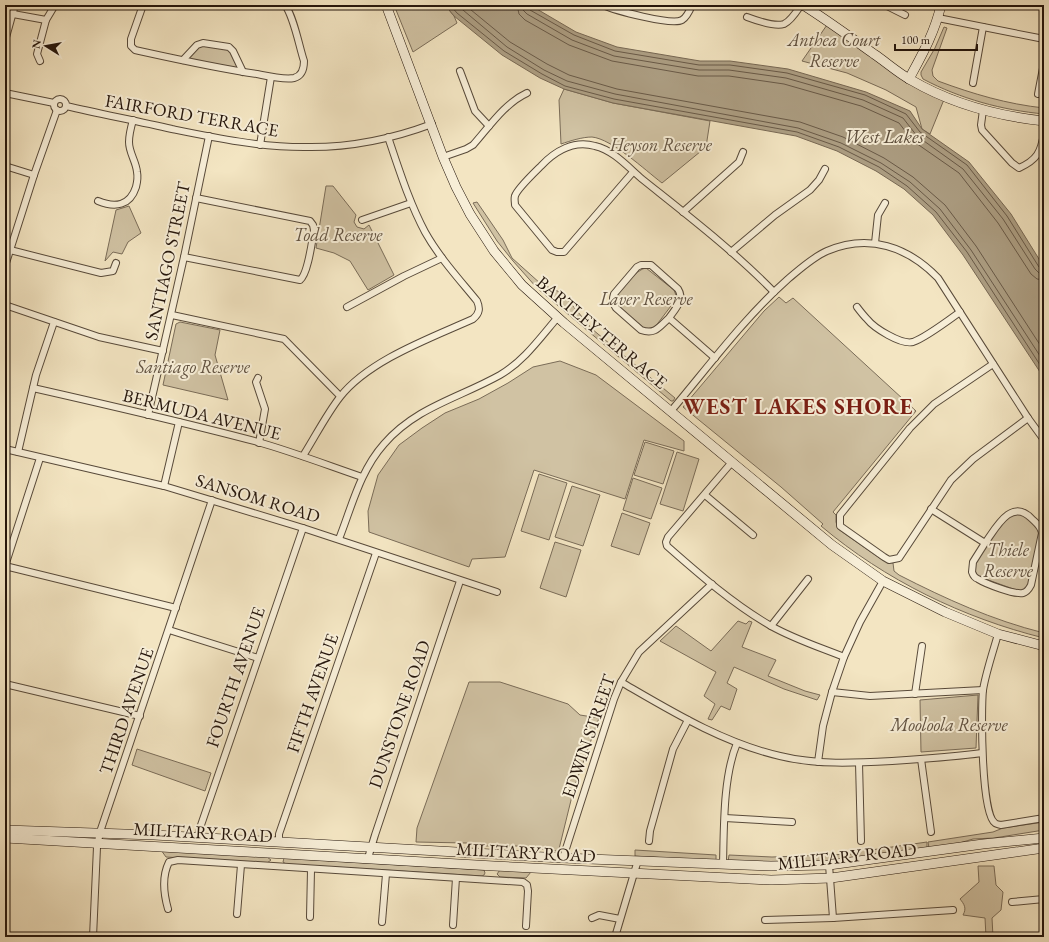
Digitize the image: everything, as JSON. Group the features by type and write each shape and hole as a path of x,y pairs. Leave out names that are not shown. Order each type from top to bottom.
{"main road":[{"name":"BARTLEY TERRACE","path":"386,5 432,124 443,158 456,187 470,214 494,251 522,285 558,317 832,545 883,581 945,612 998,634 1044,646"},
{"path":"802,5 829,22 909,79 945,97 984,110 1023,119 1044,121"},
{"path":"909,79 932,36 941,5"},
{"name":"MILITARY ROAD","path":"5,830 100,832 563,858 771,866 829,865 983,844 1044,838"},
{"name":"MILITARY ROAD","path":"5,838 98,842 635,874 771,880 831,878 1044,848"}],"street":[{"path":"5,41 15,5"},
{"path":"40,61 37,54 46,20 55,5"},
{"path":"143,5 131,39 131,46 136,50 271,77 293,78 302,72 304,61 295,30 285,5"},
{"path":"603,5 617,7 651,18 674,22 681,21 686,16 692,5"},
{"path":"747,17 777,24 785,24 802,5"},
{"path":"885,5 905,15"},
{"path":"13,14 46,20"},
{"path":"938,18 1044,39"},
{"path":"973,82 983,27"},
{"path":"183,60 197,45 203,43 229,47 243,72"},
{"path":"1038,94 1044,63"},
{"path":"460,71 475,111 489,126"},
{"path":"260,145 271,77"},
{"path":"5,93 54,103 61,99 65,101 66,106 62,110 57,110"},
{"path":"443,158 466,150 473,145 489,126 518,97 527,93"},
{"path":"54,103 54,107 57,110"},
{"name":"FAIRFORD TERRACE","path":"66,106 209,136 260,145 305,147 347,144 388,137 432,124"},
{"path":"5,266 34,175 57,110"},
{"path":"984,110 981,123 982,130 1012,163 1019,168 1033,161 1037,156 1044,133"},
{"path":"98,201 105,204 116,205 130,200 133,195 138,172 128,141 133,120"},
{"name":"SANTIAGO STREET","path":"148,415 172,315 209,136"},
{"path":"303,456 340,396 374,366 390,357 473,319 479,312 479,306 476,301 442,258 426,232 411,203 388,137"},
{"path":"633,172 564,252 552,250 515,205 514,200 517,192 549,157 566,147 576,145 586,144 602,148 610,152 731,252 774,292"},
{"path":"683,212 739,162 743,152"},
{"path":"5,166 34,175"},
{"path":"731,252 774,215 810,190 816,184 825,169"},
{"path":"184,257 300,280 304,275 314,230 310,221 196,198"},
{"path":"362,220 411,203"},
{"path":"875,243 878,215 885,203"},
{"path":"671,411 752,315 774,292 805,265 827,251 856,243 875,243 894,248 923,263 938,278 1028,418 1044,440"},
{"path":"10,250 101,273 114,271 116,263"},
{"path":"347,307 404,276 442,258"},
{"path":"648,264 651,265 678,289 680,293 680,303 669,318 656,331 646,332 641,330 614,305 614,294 636,267 648,264"},
{"path":"5,305 99,337 163,351"},
{"path":"857,307 868,320 893,338 905,342 912,342 919,339 960,312"},
{"path":"172,315 284,339 340,396"},
{"path":"339,539 362,477 384,444 401,426 432,406 483,383 512,366 526,355 558,317"},
{"path":"669,318 715,358"},
{"path":"18,452 33,388 54,322"},
{"path":"993,364 934,404 910,428 840,515 840,526 889,560 899,558 950,480 973,459 1028,418"},
{"path":"258,378 256,382 265,409 259,443"},
{"name":"BERMUDA AVENUE","path":"33,388 179,422 259,443 303,456 362,477"},
{"path":"164,486 179,422"},
{"name":"SANSOM ROAD","path":"5,450 164,486 339,539 376,553 497,592"},
{"path":"40,458 5,566 176,608"},
{"path":"732,462 706,495 668,537 666,542 667,546 733,601 771,626 801,641 844,657"},
{"path":"706,495 753,536"},
{"name":"THIRD AVENUE","path":"93,937 98,842 100,832 212,500"},
{"path":"931,509 985,543"},
{"path":"1016,510 1022,511 1039,526 1042,533 1031,585 1026,592 1018,594 990,584 974,576 972,572 973,562 985,543 1010,512 1016,510"},
{"name":"FOURTH AVENUE","path":"199,837 200,828 303,528"},
{"name":"FIFTH AVENUE","path":"278,843 279,834 376,553"},
{"path":"771,626 808,579"},
{"name":"DUNSTONE ROAD","path":"368,858 460,581"},
{"path":"818,762 822,726 844,657 860,622 883,581"},
{"name":"EDWIN STREET","path":"563,858 614,699 631,663 644,647 712,584"},
{"path":"169,630 258,658"},
{"path":"998,634 984,690 982,752 989,809 992,819 995,823 1001,825 1044,818"},
{"path":"915,694 922,646"},
{"path":"621,682 688,720 737,742 781,757 818,762 859,763 921,759 982,752"},
{"path":"5,684 140,716"},
{"path":"832,692 870,696 984,690"},
{"path":"649,841 650,831 673,749 688,720"},
{"path":"723,864 727,790 733,751 737,742"},
{"path":"921,759 931,832"},
{"path":"859,763 861,841"},
{"path":"725,818 792,822"},
{"path":"275,867 276,853"},
{"path":"168,909 165,897 166,869 169,862 178,860 311,870 523,882 527,886 528,891 526,926"},
{"path":"615,937 638,860"},
{"path":"237,914 241,865"},
{"path":"829,865 833,918"},
{"path":"494,866 494,880"},
{"path":"310,917 311,870"},
{"path":"382,922 386,874"},
{"path":"453,925 456,878"},
{"path":"1012,902 1044,899"},
{"path":"765,920 833,918 953,910"},
{"path":"592,918 599,915 620,919"},
{"path":"5,936 14,937"}],"green space":[{"path":"394,5 445,5 454,16 457,23 413,52"},
{"name":"Anthea Court Reserve","path":"829,22 909,79 945,97 930,134 922,129 916,107 886,90 847,73 802,61"},
{"path":"944,27 947,28 932,70 933,76 938,81 990,98 1044,108 1044,114 1013,110 967,98 923,79 921,72 935,48"},
{"path":"197,45 229,47 243,72 183,60"},
{"name":"Heyson Reserve","path":"564,89 613,103 710,121 706,147 662,183 638,163 609,143 600,139 592,137 576,139 561,144 559,100"},
{"name":"Todd Reserve","path":"326,186 333,186 356,215 354,222 357,227 364,229 369,225 394,275 368,290 350,261 334,253 316,248"},
{"path":"477,202 503,240 512,258 541,284 562,293 562,298 568,300 592,329 675,398 673,401 671,401 537,288 497,241 473,203"},
{"path":"129,206 141,233 128,242 122,254 113,252 105,261 116,210"},
{"name":"Laver Reserve","path":"646,268 674,290 677,298 655,327 649,329 644,328 618,306 616,300 620,291 628,281 642,269"},
{"path":"779,297 786,303 793,298 916,411 833,512 836,515 838,529 881,559 893,563 894,571 899,575 970,608 1006,622 1044,633 1044,638 984,620 955,608 898,580 871,563 821,526 823,524 781,487 683,407 764,311"},
{"name":"Santiago Reserve","path":"180,322 220,330 215,355 228,400 163,385 176,324"},
{"path":"560,361 596,375 684,441 684,451 644,440 625,499 534,470 505,557 472,559 469,567 369,532 368,511 378,475 399,445 445,413 479,399 533,367"},
{"path":"645,442 674,451 663,484 634,475"},
{"path":"677,452 699,459 683,511 660,504"},
{"path":"539,474 567,483 549,540 521,531"},
{"path":"633,478 662,488 651,519 623,510"},
{"path":"572,486 600,495 583,546 555,537"},
{"path":"622,513 650,523 639,555 611,546"},
{"name":"Thiele Reserve","path":"1014,513 1024,515 1037,528 1039,534 1030,583 1027,589 1019,591 976,575 973,566 997,529"},
{"path":"555,542 581,550 566,597 540,588"},
{"path":"738,621 746,624 749,621 752,622 742,647 776,660 768,676 805,691 820,695 817,700 784,689 734,667 727,683 737,689 730,710 721,706 712,720 708,719 715,704 704,696 716,672 660,641 676,626 711,651"},
{"path":"469,682 500,682 568,704 580,715 599,718 574,788 559,849 556,851 521,846 487,846 466,843 416,842 417,828"},
{"name":"Mooloola Reserve","path":"978,695 976,748 921,752 920,700"},
{"path":"137,749 211,773 205,791 132,765"},
{"path":"1044,822 1044,830 994,838 973,839 956,844 929,848 928,842"},
{"path":"927,842 927,848 822,863 728,862 729,855 772,857 853,854 858,849 871,850"},
{"path":"161,850 267,857 271,860 267,863 166,857"},
{"path":"635,850 716,855 716,861 635,856"},
{"path":"284,858 484,870 485,873 482,876 286,864 283,862"},
{"path":"978,866 994,866 996,885 1003,892 1001,910 992,918 993,937 986,937 985,918 963,915 965,908 960,899 979,882"},
{"path":"500,870 531,872 526,878 500,877 497,874"}],"water":[{"name":"West Lakes","path":"445,5 530,5 576,32 617,47 700,61 730,61 788,69 866,92 910,111 922,129 969,162 1011,214 1044,267 1044,378 963,255 933,215 904,189 876,171 837,151 796,136 613,103 564,89 540,78 502,55 454,16"}],"district":[{"name":"WEST LAKES SHORE","path":"798,406"}]}
